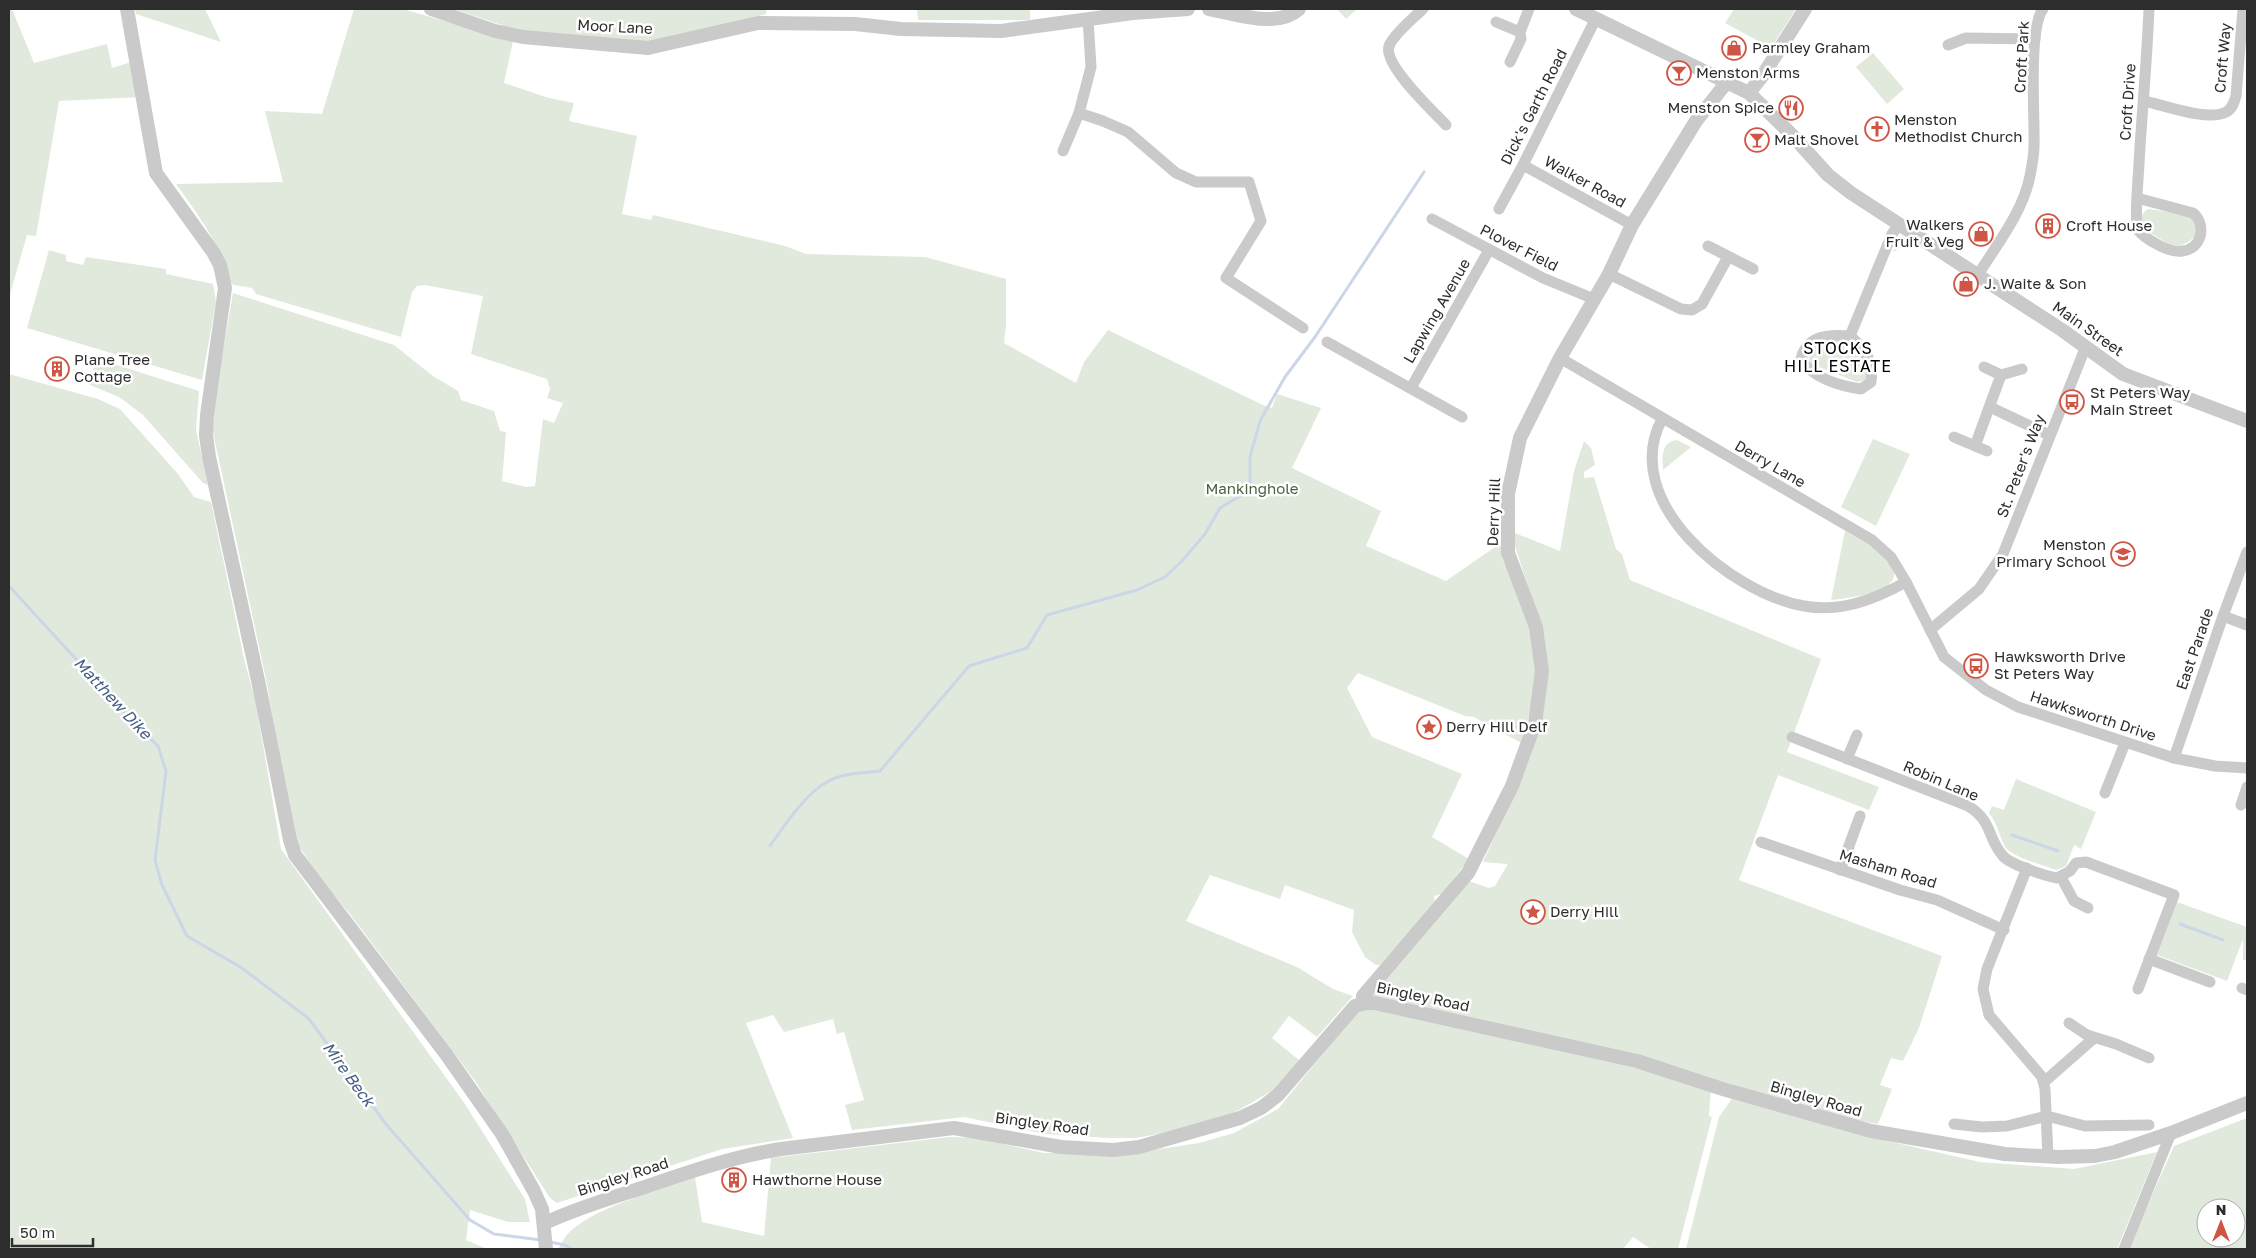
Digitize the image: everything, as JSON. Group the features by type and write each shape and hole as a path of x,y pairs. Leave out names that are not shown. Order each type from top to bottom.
{"street":[{"path":"128,9 156,172 213,252 220,265 225,288 209,388 206,435 213,475 260,685 290,840 295,855 446,1054 502,1134 542,1209 546,1249"},
{"name":"Moor Lane","path":"431,9 495,31 523,37 648,48 758,23 855,24 901,29 1001,31 1133,11 1188,9"},
{"path":"1209,9 1270,20 1292,16 1299,9"},
{"path":"1423,9 1391,41 1388,53 1390,60 1407,83 1446,125"},
{"path":"1510,62 1521,39 1520,32 1530,9"},
{"name":"Main Street","path":"1576,9 1748,93 1793,136 1828,175 1899,224 2086,346 2123,374 2247,420"},
{"path":"1748,93 1763,76 1805,9"},
{"name":"Croft Park","path":"1978,275 2018,210 2027,190 2034,148 2035,39 2040,13 2043,9"},
{"name":"Croft Drive","path":"2137,198 2193,213 2198,218 2202,227 2198,241 2189,249 2174,251 2137,229 2137,198 2149,9"},
{"name":"Croft Way","path":"2144,101 2204,115 2216,116 2226,112 2233,105 2236,96 2243,9"},
{"name":"Dick's Garth Road","path":"1498,209 1523,165 1596,18"},
{"path":"1063,151 1079,113 1091,67 1088,19"},
{"path":"1496,22 1520,32"},
{"path":"1948,45 1966,38 2035,39"},
{"name":"Derry Hill","path":"1363,1002 1363,996 1468,873 1512,786 1535,724 1542,671 1536,627 1508,553 1508,494 1520,438 1560,358 1609,274 1632,224 1696,121 1727,82"},
{"path":"1079,113 1104,121 1128,132 1176,173 1196,182 1249,182 1262,221 1226,278 1304,328"},
{"name":"Walker Road","path":"1523,165 1632,224"},
{"name":"Plover Field","path":"1432,219 1543,278 1594,299"},
{"path":"1850,336 1892,234 1899,224"},
{"path":"1708,246 1753,269"},
{"name":"Lapwing Avenue","path":"1411,388 1489,250"},
{"path":"1609,274 1682,309 1692,310 1702,304 1728,257"},
{"path":"1830,334 1850,336 1862,346 1869,357 1873,370 1871,382 1861,390 1842,386 1807,369 1801,359 1803,350 1810,341 1830,334"},
{"path":"1327,342 1462,417"},
{"name":"St. Peter's Way","path":"1930,630 1979,589 2003,554 2086,346"},
{"name":"Derry Lane","path":"1560,358 1872,540 1891,557 1930,630"},
{"path":"1984,367 2001,375 2022,368"},
{"path":"1975,446 2001,375"},
{"path":"1990,408 2049,435"},
{"path":"1662,419 1655,432 1653,460 1656,481 1672,520 1701,551 1734,575 1785,602 1806,607 1826,608 1869,601 1906,582"},
{"path":"1954,437 1987,451"},
{"name":"East Parade","path":"2174,758 2247,552"},
{"path":"2223,616 2247,625"},
{"name":"Hawksworth Drive","path":"1930,630 1944,657 1986,690 2018,707 2174,758 2214,766 2247,768"},
{"path":"1848,758 1857,735"},
{"name":"Robin Lane","path":"1792,737 1976,811 1983,818 2004,858 2052,877 2061,877"},
{"path":"2105,793 2125,743"},
{"path":"2241,805 2247,787"},
{"path":"1840,870 1860,816"},
{"name":"Masham Road","path":"1761,842 1900,890 1938,900 2004,930"},
{"path":"2088,908 2074,901 2061,877 2070,871 2076,863 2086,862 2174,895 2138,990"},
{"path":"2027,868 1984,981 1983,989 1986,1006 1993,1021 2038,1071 2044,1082 2048,1116 2048,1157"},
{"path":"2149,959 2210,982"},
{"name":"Bingley Road","path":"544,1223 567,1213 687,1173 759,1152 781,1149 954,1128 1061,1147 1113,1150 1139,1147 1240,1118 1261,1108 1278,1095 1354,1006 1363,1002 1637,1061 1723,1090 1871,1131 1978,1150 2048,1157 2095,1156 2115,1152 2171,1133 2247,1103"},
{"path":"2069,1023 2081,1032 2094,1038 2116,1044 2148,1058"},
{"path":"2044,1082 2094,1038"},
{"path":"1954,1124 1982,1127 2007,1126 2048,1116 2085,1126 2150,1125"},
{"path":"2124,1249 2171,1133"}],"green space":[{"path":"9,9 12,9 34,63 107,44 112,68 131,62 140,97 59,101 36,236 27,235 9,298"},
{"path":"135,9 205,9 221,42 136,14"},
{"name":"Mankinghole","path":"354,9 403,9 513,41 504,83 549,98 574,103 569,121 637,136 622,214 651,220 653,215 785,246 806,254 925,257 1006,279 1004,343 1076,383 1084,362 1108,330 1263,405 1272,408 1277,394 1321,408 1292,468 1381,511 1366,546 1446,581 1502,542 1502,559 1536,627 1537,675 1523,744 1474,717 1465,716 1358,673 1347,688 1372,737 1462,774 1432,837 1469,859 1442,894 1434,896 1435,903 1380,965 1376,965 1365,957 1352,932 1354,910 1285,885 1280,899 1210,875 1186,921 1297,967 1333,989 1353,996 1317,1037 1289,1016 1272,1038 1300,1061 1275,1089 1230,1115 1191,1128 1136,1138 1045,1134 964,1117 852,1130 845,1105 864,1100 844,1032 837,1034 833,1019 784,1032 773,1015 746,1023 793,1138 722,1149 557,1203 550,1198 475,1081 350,914 320,878 298,845 290,824 267,684 213,432 214,403 233,293 394,345 433,376 458,391 461,400 494,411 500,431 506,432 502,481 526,487 535,486 543,419 554,423 563,403 547,398 550,389 547,379 471,354 483,296 425,285 417,286 412,292 401,337 256,294 252,288 234,285 231,283 208,231 176,184 283,182 265,111 322,114"},
{"path":"453,9 767,9 766,14 642,46 517,30"},
{"path":"917,9 1030,9 1030,20 918,20"},
{"path":"1337,9 1357,9 1346,19"},
{"path":"1734,9 1796,9 1771,48 1725,23"},
{"path":"1873,53 1904,89 1887,104 1856,67"},
{"path":"2149,209 2189,215 2197,227 2195,236 2182,245 2169,244 2163,241 2143,228 2141,217"},
{"path":"1910,239 1914,241 1893,252 1896,244"},
{"path":"49,250 66,255 66,261 83,265 86,257 166,269 166,274 213,284 216,301 202,380 27,328"},
{"path":"1829,339 1850,341 1864,358 1868,374 1865,380 1857,382 1811,364 1809,354 1812,347"},
{"path":"95,358 199,391 196,430 208,485 203,483 143,415 119,397 90,385"},
{"path":"9,374 98,399 120,409 178,474 194,497 211,502 245,663 255,699 281,849 463,1101 525,1199 530,1222 508,1222 470,1210 466,1240 487,1249 9,1249"},
{"path":"1873,439 1910,454 1876,526 1841,507"},
{"path":"1677,440 1691,447 1663,470 1665,447 1672,441"},
{"path":"1584,441 1591,448 1595,465 1584,472 1584,478 1594,477 1616,549 1622,554 1630,580 1821,659 1787,752 1879,787 1869,810 1778,775 1739,880 1942,956 1919,1028 1903,1061 1891,1058 1880,1085 1892,1089 1878,1124 1830,1116 1666,1063 1375,997 1371,994 1466,880 1489,888 1495,886 1508,864 1483,862 1527,764 1541,726 1545,694 1545,639 1510,531 1560,551 1574,471"},
{"path":"1845,531 1877,550 1892,566 1894,576 1890,584 1869,594 1831,600"},
{"path":"2016,779 2096,812 2081,849 2074,845 2066,866 2056,870 2035,863 2013,853 2004,845 1989,813 1992,806 2004,810"},
{"path":"2177,902 2247,927 2247,960 2243,960 2243,939 2227,981 2157,955"},
{"path":"1371,1007 1659,1071 1711,1087 1709,1116 1712,1117 1678,1249 1651,1249 1633,1237 1623,1249 558,1249 566,1236 577,1226 608,1208 695,1177 702,1222 764,1236 771,1158 949,1137 977,1138 1044,1153 1112,1153 1146,1151 1199,1143 1234,1133 1278,1109 1352,1018 1362,1010"},
{"path":"1733,1097 1866,1136 1980,1162 2074,1169 2157,1152 2117,1249 1686,1249 1719,1117"},
{"path":"2247,1118 2247,1249 2128,1249 2174,1146"}],"waterway":[{"path":"770,846 796,811 819,787 839,777 880,771 969,666 1027,648 1047,615 1137,590 1165,577 1182,561 1205,534 1220,508 1250,490 1250,457 1260,421 1285,377 1315,337 1424,172"},
{"name":"Mire Beck","path":"9,586 158,746 166,771 155,860 162,885 187,936 242,968 309,1019 385,1123 470,1220 494,1234 541,1240"},
{"path":"2012,835 2058,851"},
{"path":"2180,924 2223,940"},
{"name":"Mire Beck","path":"550,1242 565,1245 572,1249"}],"place":[{"name":"Parmley Graham","path":"1734,48"},
{"name":"Menston Arms","path":"1679,73"},
{"name":"Menston Spice","path":"1791,108"},
{"name":"Menston Methodist Church","path":"1877,129"},
{"name":"Malt Shovel","path":"1757,140"},
{"name":"Croft House","path":"2048,226"},
{"name":"Walkers Fruit & Veg","path":"1981,234"},
{"name":"J. Waite & Son","path":"1966,284"},
{"name":"Plane Tree Cottage","path":"57,369"},
{"name":"St Peters Way Main Street","path":"2072,402"},
{"name":"Menston Primary School","path":"2123,554"},
{"name":"Hawksworth Drive St Peters Way","path":"1976,666"},
{"name":"Derry Hill Delf","path":"1429,727"},
{"name":"Derry Hill","path":"1533,912"},
{"name":"Hawthorne House","path":"734,1180"}],"district":[{"name":"STOCKS HILL ESTATE","path":"1838,357"}],"water label":[{"name":"Matthew Dike","path":"113,698"}]}
